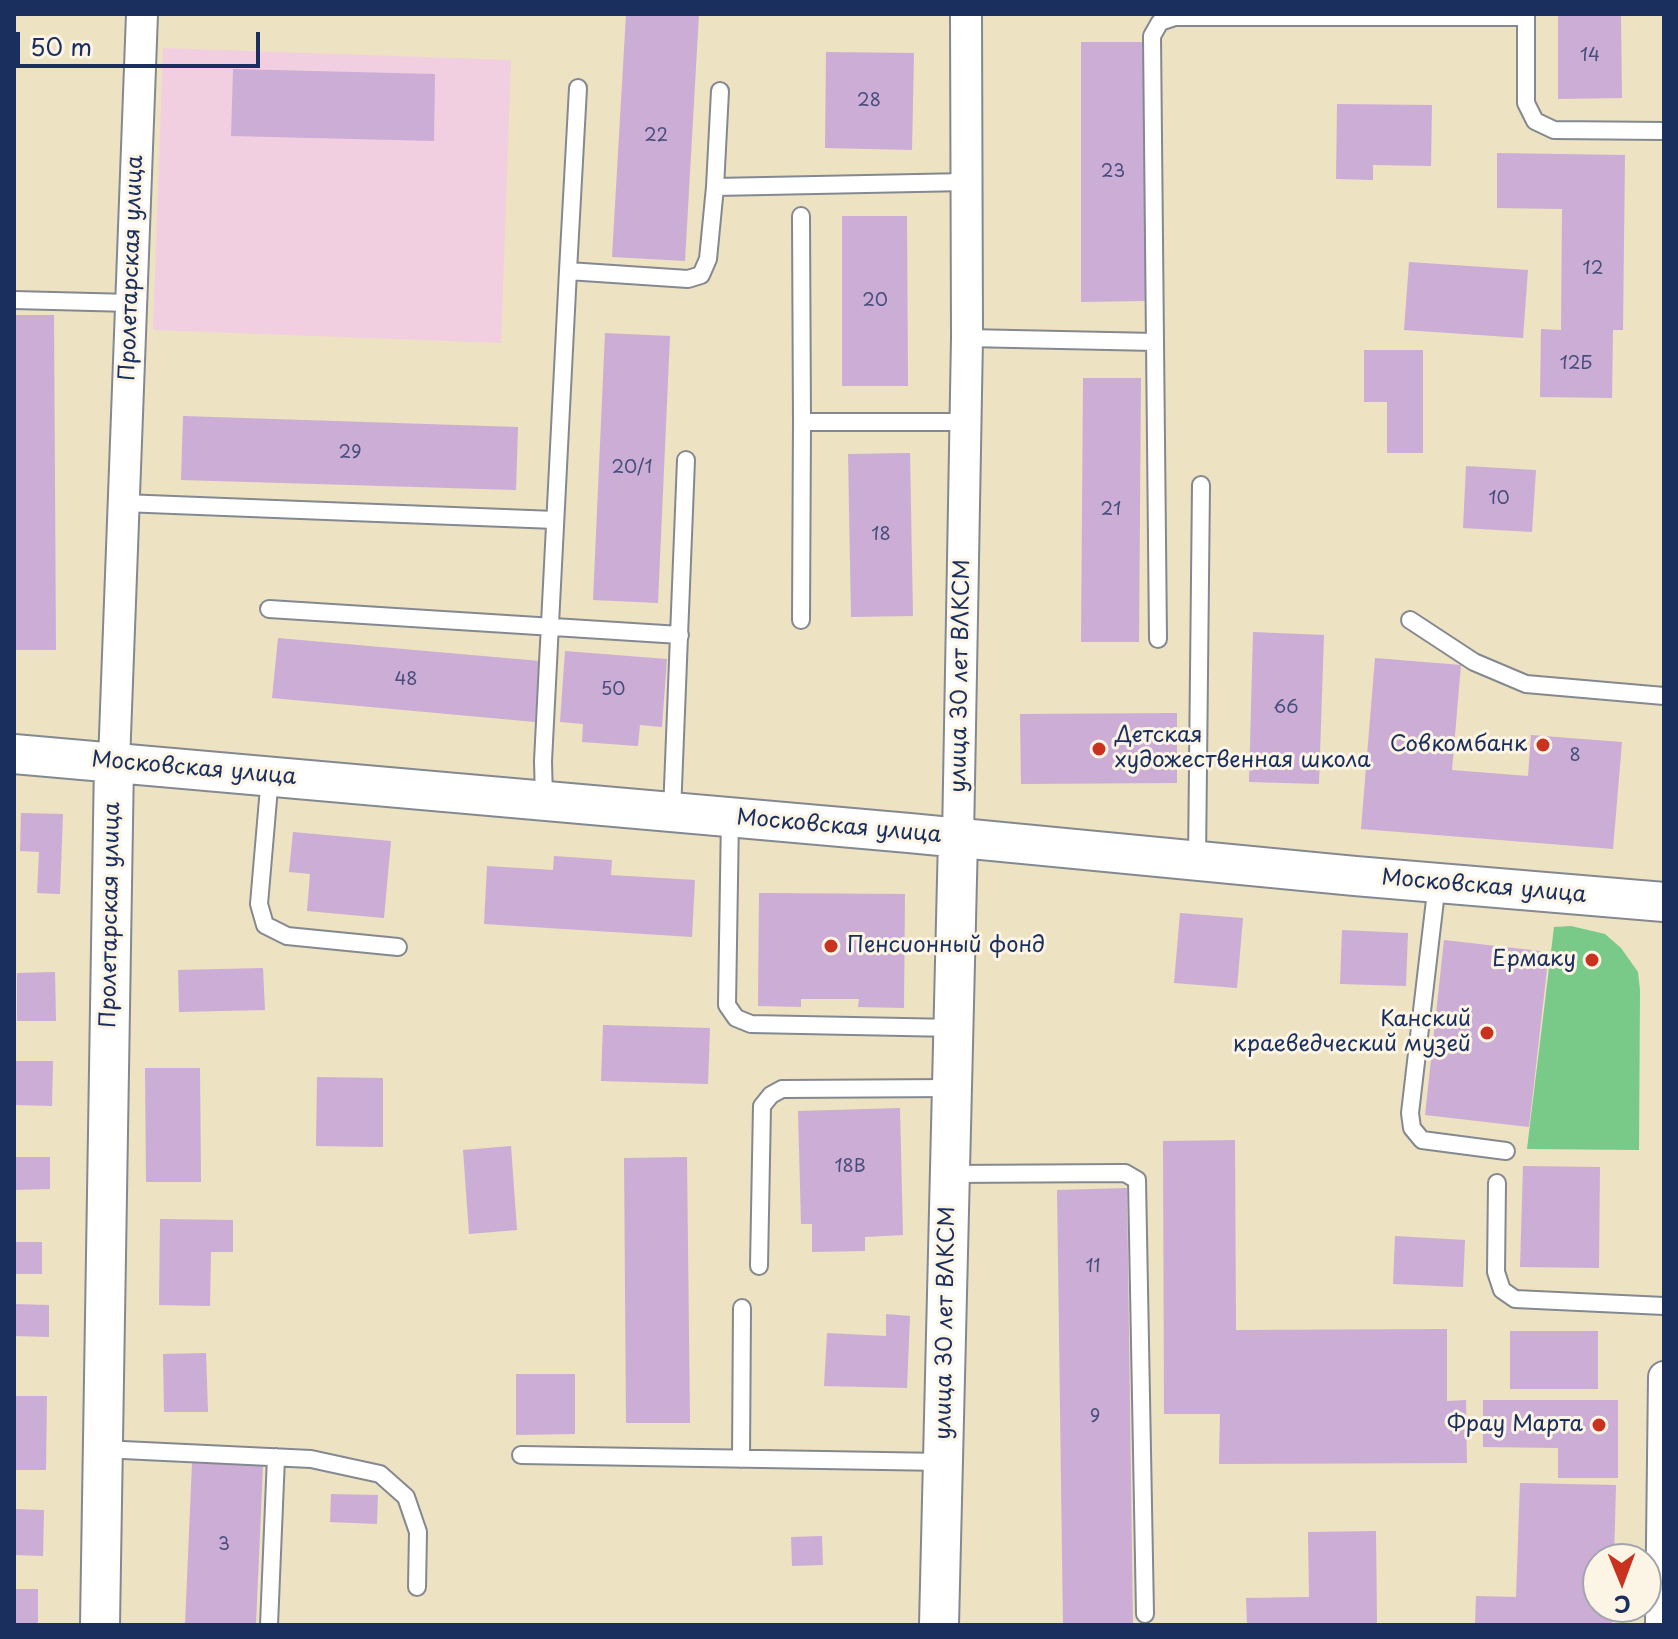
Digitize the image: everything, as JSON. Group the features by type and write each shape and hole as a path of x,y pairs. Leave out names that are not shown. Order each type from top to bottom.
{"street":[{"name":"Пролетарская улица","path":"100,1625 114,762 142,14"},
{"name":"улица 30 лет ВЛКСМ","path":"939,1625 967,338 966,14"},
{"name":"Московская улица","path":"14,754 1664,902"},
{"path":"1661,1625 1664,1377"}],"lane":[{"path":"1158,639 1152,36 1160,22 1175,17 1526,16 1526,103 1535,121 1554,130 1664,131"},
{"path":"544,800 543,761 578,88"},
{"path":"568,271 688,279 701,275 708,259 720,91"},
{"path":"715,187 967,182"},
{"path":"801,216 801,620"},
{"path":"14,300 131,303"},
{"path":"967,338 1155,342"},
{"path":"802,422 965,422"},
{"path":"672,812 686,460"},
{"path":"1197,861 1201,485"},
{"path":"123,503 555,520"},
{"path":"269,609 680,635"},
{"path":"1410,620 1474,662 1526,684 1664,696"},
{"path":"270,776 259,904 265,925 287,936 398,947"},
{"path":"730,817 727,1005 736,1018 751,1024 954,1028"},
{"path":"1437,883 1410,1113 1412,1128 1422,1140 1506,1151"},
{"path":"759,1266 762,1106 771,1095 782,1089 952,1088"},
{"path":"950,1174 1125,1173 1137,1180 1145,1614"},
{"path":"1497,1183 1496,1272 1502,1290 1515,1299 1664,1306"},
{"path":"741,1459 742,1308"},
{"path":"102,1449 311,1459 380,1474 406,1497 418,1532 417,1587"},
{"path":"521,1455 943,1462"},
{"path":"269,1625 276,1457"}],"shaded area":[{"path":"163,48 511,60 501,343 153,330"}],"green space":[{"path":"1571,926 1605,934 1621,948 1638,972 1639,1150 1527,1149 1554,927"}],"building":[{"path":"626,14 699,14 685,261 612,257"},
{"path":"1558,14 1621,14 1622,98 1558,99"},
{"path":"1081,42 1146,42 1146,301 1081,302"},
{"path":"826,52 914,53 912,150 825,148"},
{"path":"233,69 435,74 434,141 231,136"},
{"path":"1337,104 1432,105 1431,166 1373,165 1373,180 1336,179"},
{"path":"1497,153 1625,155 1623,330 1613,330 1612,398 1540,397 1541,329 1561,330 1562,209 1497,208"},
{"path":"842,216 907,216 908,386 842,386"},
{"path":"1409,262 1528,270 1523,338 1404,330"},
{"path":"14,315 54,315 56,650 14,650"},
{"path":"605,333 670,336 658,603 593,600"},
{"path":"1364,350 1423,350 1423,453 1387,453 1387,402 1364,402"},
{"path":"1083,378 1141,378 1139,642 1081,642"},
{"path":"183,416 518,427 516,490 181,480"},
{"path":"910,453 913,616 851,617 848,454"},
{"path":"1466,466 1536,470 1532,532 1463,528"},
{"path":"1253,632 1324,635 1319,784 1249,782"},
{"path":"278,638 540,661 535,722 272,698"},
{"path":"565,651 667,659 662,727 640,725 638,746 582,742 583,724 560,722"},
{"path":"1375,658 1461,665 1452,770 1528,776 1531,735 1622,742 1613,849 1361,829"},
{"name":"Детская художественная школа","path":"1177,713 1177,783 1021,784 1020,714"},
{"path":"21,813 63,814 60,894 37,893 39,852 20,851"},
{"path":"293,832 391,841 384,918 307,911 310,874 289,872"},
{"path":"554,856 612,860 611,875 695,880 692,937 484,924 487,866 553,870"},
{"name":"Пенсионный фонд","path":"759,893 905,894 904,1008 858,1007 859,999 801,999 801,1007 758,1006"},
{"path":"1180,913 1243,918 1237,988 1174,983"},
{"path":"1342,930 1408,933 1406,986 1340,984"},
{"name":"Канский краеведческий музей","path":"1444,940 1549,952 1529,1127 1425,1115"},
{"path":"263,968 265,1010 179,1012 178,970"},
{"path":"55,972 56,1021 17,1021 17,973"},
{"path":"603,1025 710,1028 708,1084 601,1081"},
{"path":"14,1061 53,1061 52,1106 14,1105"},
{"path":"145,1068 200,1068 201,1182 146,1182"},
{"path":"317,1077 383,1078 383,1147 316,1146"},
{"path":"900,1108 903,1235 865,1237 865,1251 812,1252 812,1224 801,1224 798,1111"},
{"path":"1235,1140 1236,1330 1447,1329 1447,1401 1466,1400 1467,1463 1219,1464 1220,1414 1164,1414 1163,1141"},
{"path":"511,1146 517,1230 469,1234 463,1150"},
{"path":"14,1157 50,1157 50,1189 14,1190"},
{"path":"687,1157 690,1423 626,1423 624,1158"},
{"path":"1523,1166 1600,1167 1599,1268 1520,1267"},
{"path":"1127,1188 1133,1625 1063,1625 1057,1190"},
{"path":"160,1219 233,1220 233,1252 211,1252 210,1306 159,1305"},
{"path":"1395,1236 1465,1240 1463,1287 1393,1284"},
{"path":"14,1242 42,1242 42,1274 14,1274"},
{"path":"14,1304 49,1305 49,1337 14,1336"},
{"path":"886,1314 910,1316 907,1388 824,1386 827,1333 886,1336"},
{"path":"1510,1331 1598,1331 1598,1389 1510,1389"},
{"path":"206,1353 208,1412 164,1412 163,1354"},
{"path":"516,1374 575,1374 575,1434 516,1435"},
{"path":"14,1396 47,1396 46,1470 14,1470"},
{"path":"1483,1400 1618,1400 1618,1478 1558,1478 1558,1448 1483,1447"},
{"path":"192,1463 263,1466 256,1625 185,1625"},
{"path":"1520,1483 1616,1485 1614,1543 1582,1543 1582,1623 1612,1625 1475,1625 1476,1596 1516,1597"},
{"path":"331,1494 378,1495 377,1524 330,1522"},
{"path":"14,1509 44,1510 43,1556 14,1555"},
{"path":"1376,1531 1377,1625 1247,1625 1246,1598 1309,1597 1308,1532"},
{"path":"822,1536 823,1565 792,1566 791,1537"},
{"path":"14,1589 38,1589 38,1625 14,1625"}],"place":[{"name":"Совкомбанк","path":"1543,745"},
{"name":"Детская художественная школа","path":"1099,749"},
{"name":"Пенсионный фонд","path":"831,946"},
{"name":"Ермаку","path":"1592,960"},
{"name":"Канский краеведческий музей","path":"1487,1033"},
{"name":"Фрау Марта","path":"1599,1425"}]}
